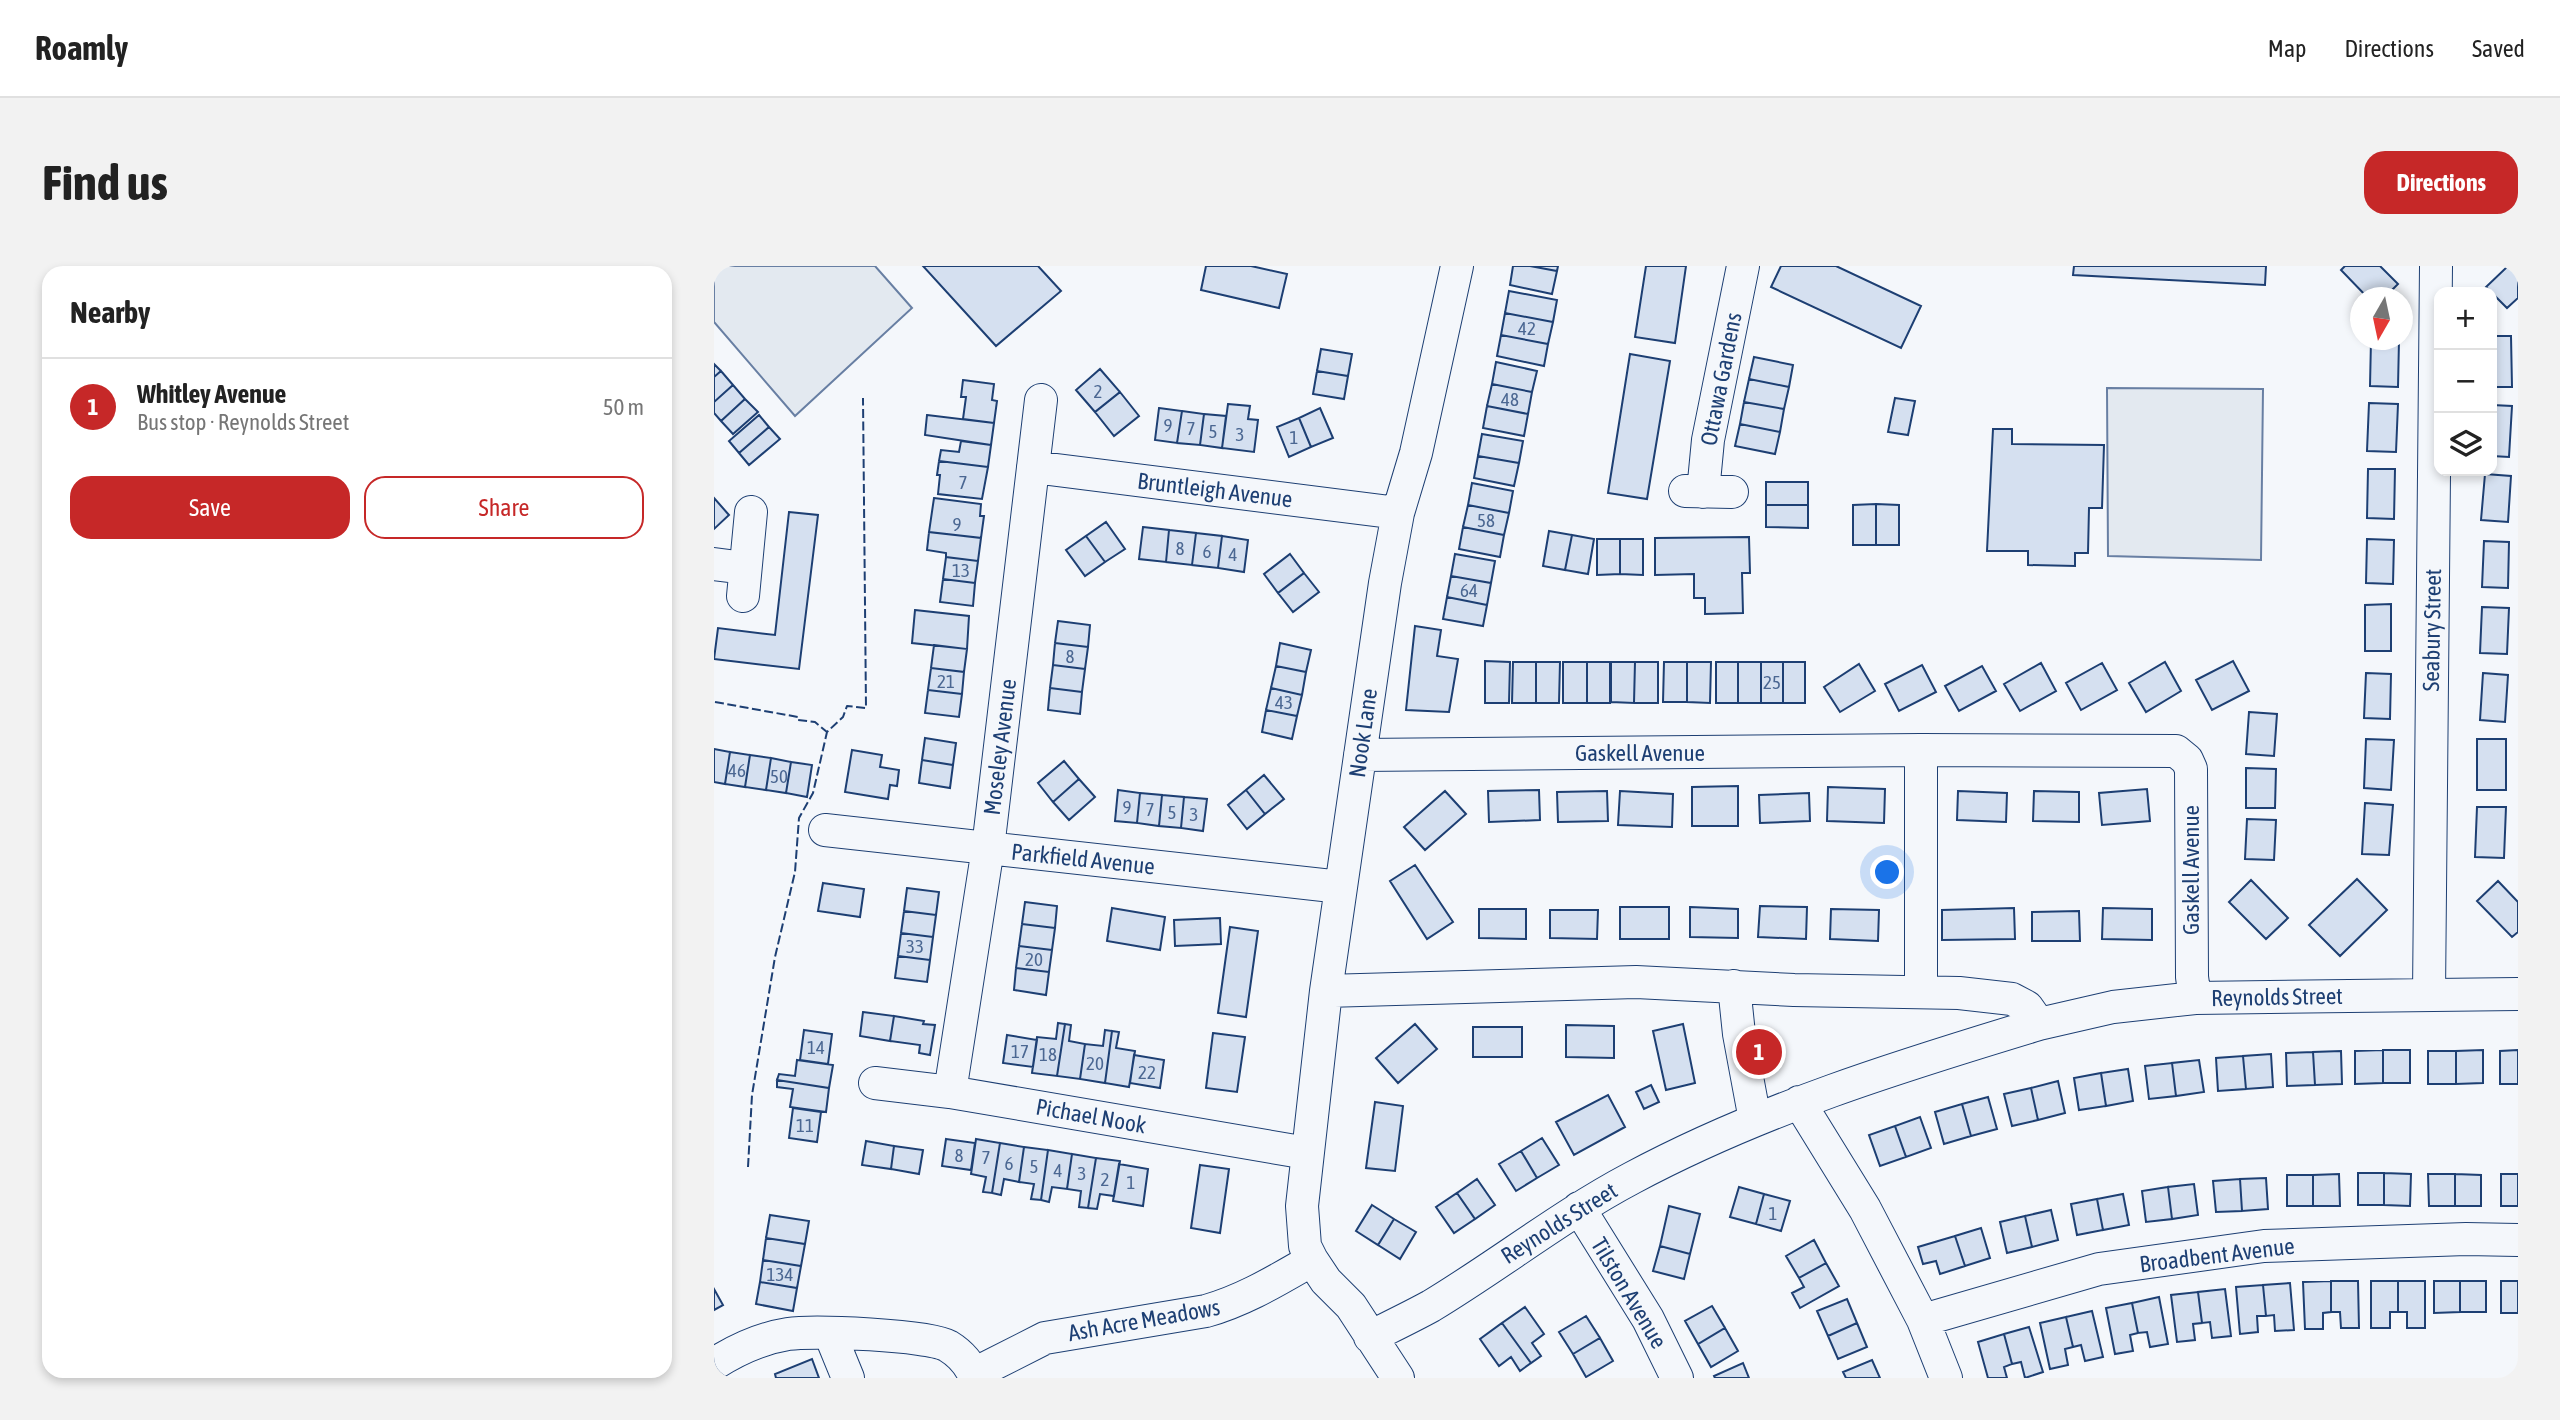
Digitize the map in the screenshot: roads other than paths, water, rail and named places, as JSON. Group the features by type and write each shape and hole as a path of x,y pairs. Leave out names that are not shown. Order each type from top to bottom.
{"street":[{"name":"Nook Lane","path":"1312,1261 1305,1246 1302,1206 1307,1153 1326,991 1385,583 1398,513 1416,453 1457,266"},
{"name":"Ottawa Gardens","path":"1707,492 1708,440 1743,266"},
{"name":"Seabury Street","path":"2429,994 2435,266"},
{"name":"Moseley Avenue","path":"950,1092 988,848 1041,400"},
{"name":"Bruntleigh Avenue","path":"1033,467 1398,513"},
{"path":"714,564 744,582 751,513"},
{"path":"1921,750 1921,992"},
{"name":"Gaskell Avenue","path":"1360,755 2165,750 2182,755 2191,769 2192,977 2195,998"},
{"name":"Parkfield Avenue","path":"825,830 1341,887"},
{"path":"1326,991 1636,982 1794,990 1993,995 2012,999 2027,1007 2039,1024"},
{"path":"1734,986 1739,1034 1755,1120"},
{"name":"Reynolds Street","path":"1370,1337 1430,1306 1578,1208 1681,1153 1799,1102 1921,1060 2039,1024 2113,1007 2195,998 2518,994"},
{"name":"Pichael Nook","path":"875,1083 950,1092 1307,1153"},
{"path":"1799,1102 1865,1209 1923,1320 1945,1378"},
{"name":"Tilston Avenue","path":"1578,1208 1648,1319 1677,1378"},
{"name":"Broadbent Avenue","path":"1923,1320 2099,1269 2264,1246 2518,1240"},
{"path":"1312,1261 1326,1281 1351,1306 1398,1378"},
{"name":"Ash Acre Meadows","path":"714,1364 735,1351 789,1334 923,1338 946,1345 963,1356 975,1376 1045,1338 1206,1311 1231,1304 1312,1261"},
{"path":"830,1334 848,1378"}],"place":[{"name":"Whitley Avenue","path":"1759,1052"}]}
